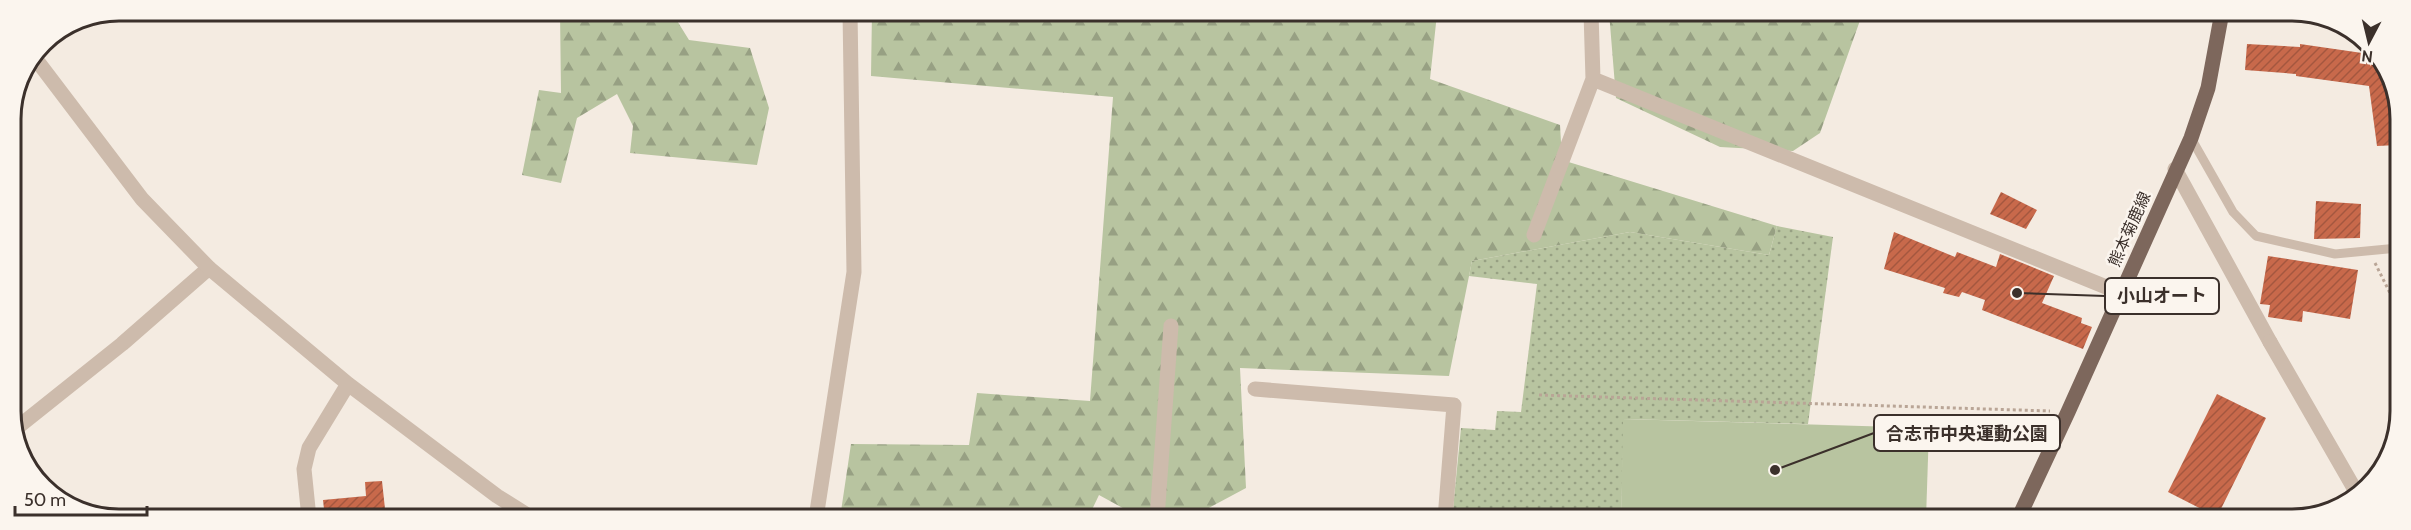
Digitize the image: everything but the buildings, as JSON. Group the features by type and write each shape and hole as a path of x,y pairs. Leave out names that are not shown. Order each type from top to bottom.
{"main road":[{"name":"熊本菊鹿線","path":"2023,509 2191,138 2208,88 2220,21"}],"street":[{"path":"817,509 854,272 850,21"},
{"path":"1534,234 1593,79 1591,21"},
{"path":"39,63 142,199 209,268 348,384 497,496 518,509"},
{"path":"1593,79 2121,293"},
{"path":"2175,169 2354,488"},
{"path":"22,424 122,344 209,268"},
{"path":"1158,509 1171,326"},
{"path":"308,509 304,469 309,448 348,384"},
{"path":"1255,389 1454,405 1446,509"}],"lane":[{"path":"2191,138 2233,212 2256,236 2335,254 2390,249"}],"path":[{"path":"2369,251 2390,293"},
{"path":"1539,395 2068,412"}],"green space":[{"path":"560,21 677,21 689,40 750,48 769,108 757,165 630,153 633,126 617,94 577,118 561,183 522,175 539,90 561,93"},
{"path":"872,21 1436,21 1430,79 1560,125 1562,160 1777,226 1769,255 1630,232 1472,261 1449,376 1240,368 1246,488 1207,509 1125,509 1099,495 1092,509 841,509 851,444 969,445 977,393 1090,401 1113,97 871,76"},
{"path":"1610,21 1860,21 1820,133 1793,151 1720,147 1616,98"},
{"path":"1777,226 1833,237 1808,424 1624,419 1621,509 1453,509 1461,428 1495,430 1497,411 1521,412 1537,284 1469,276 1472,261 1630,232 1769,255"},
{"path":"1623,419 1929,428 1926,509 1621,509"}],"place":[{"name":"小山オート","path":"2017,293"},
{"name":"合志市中央運動公園","path":"1775,470"}]}
